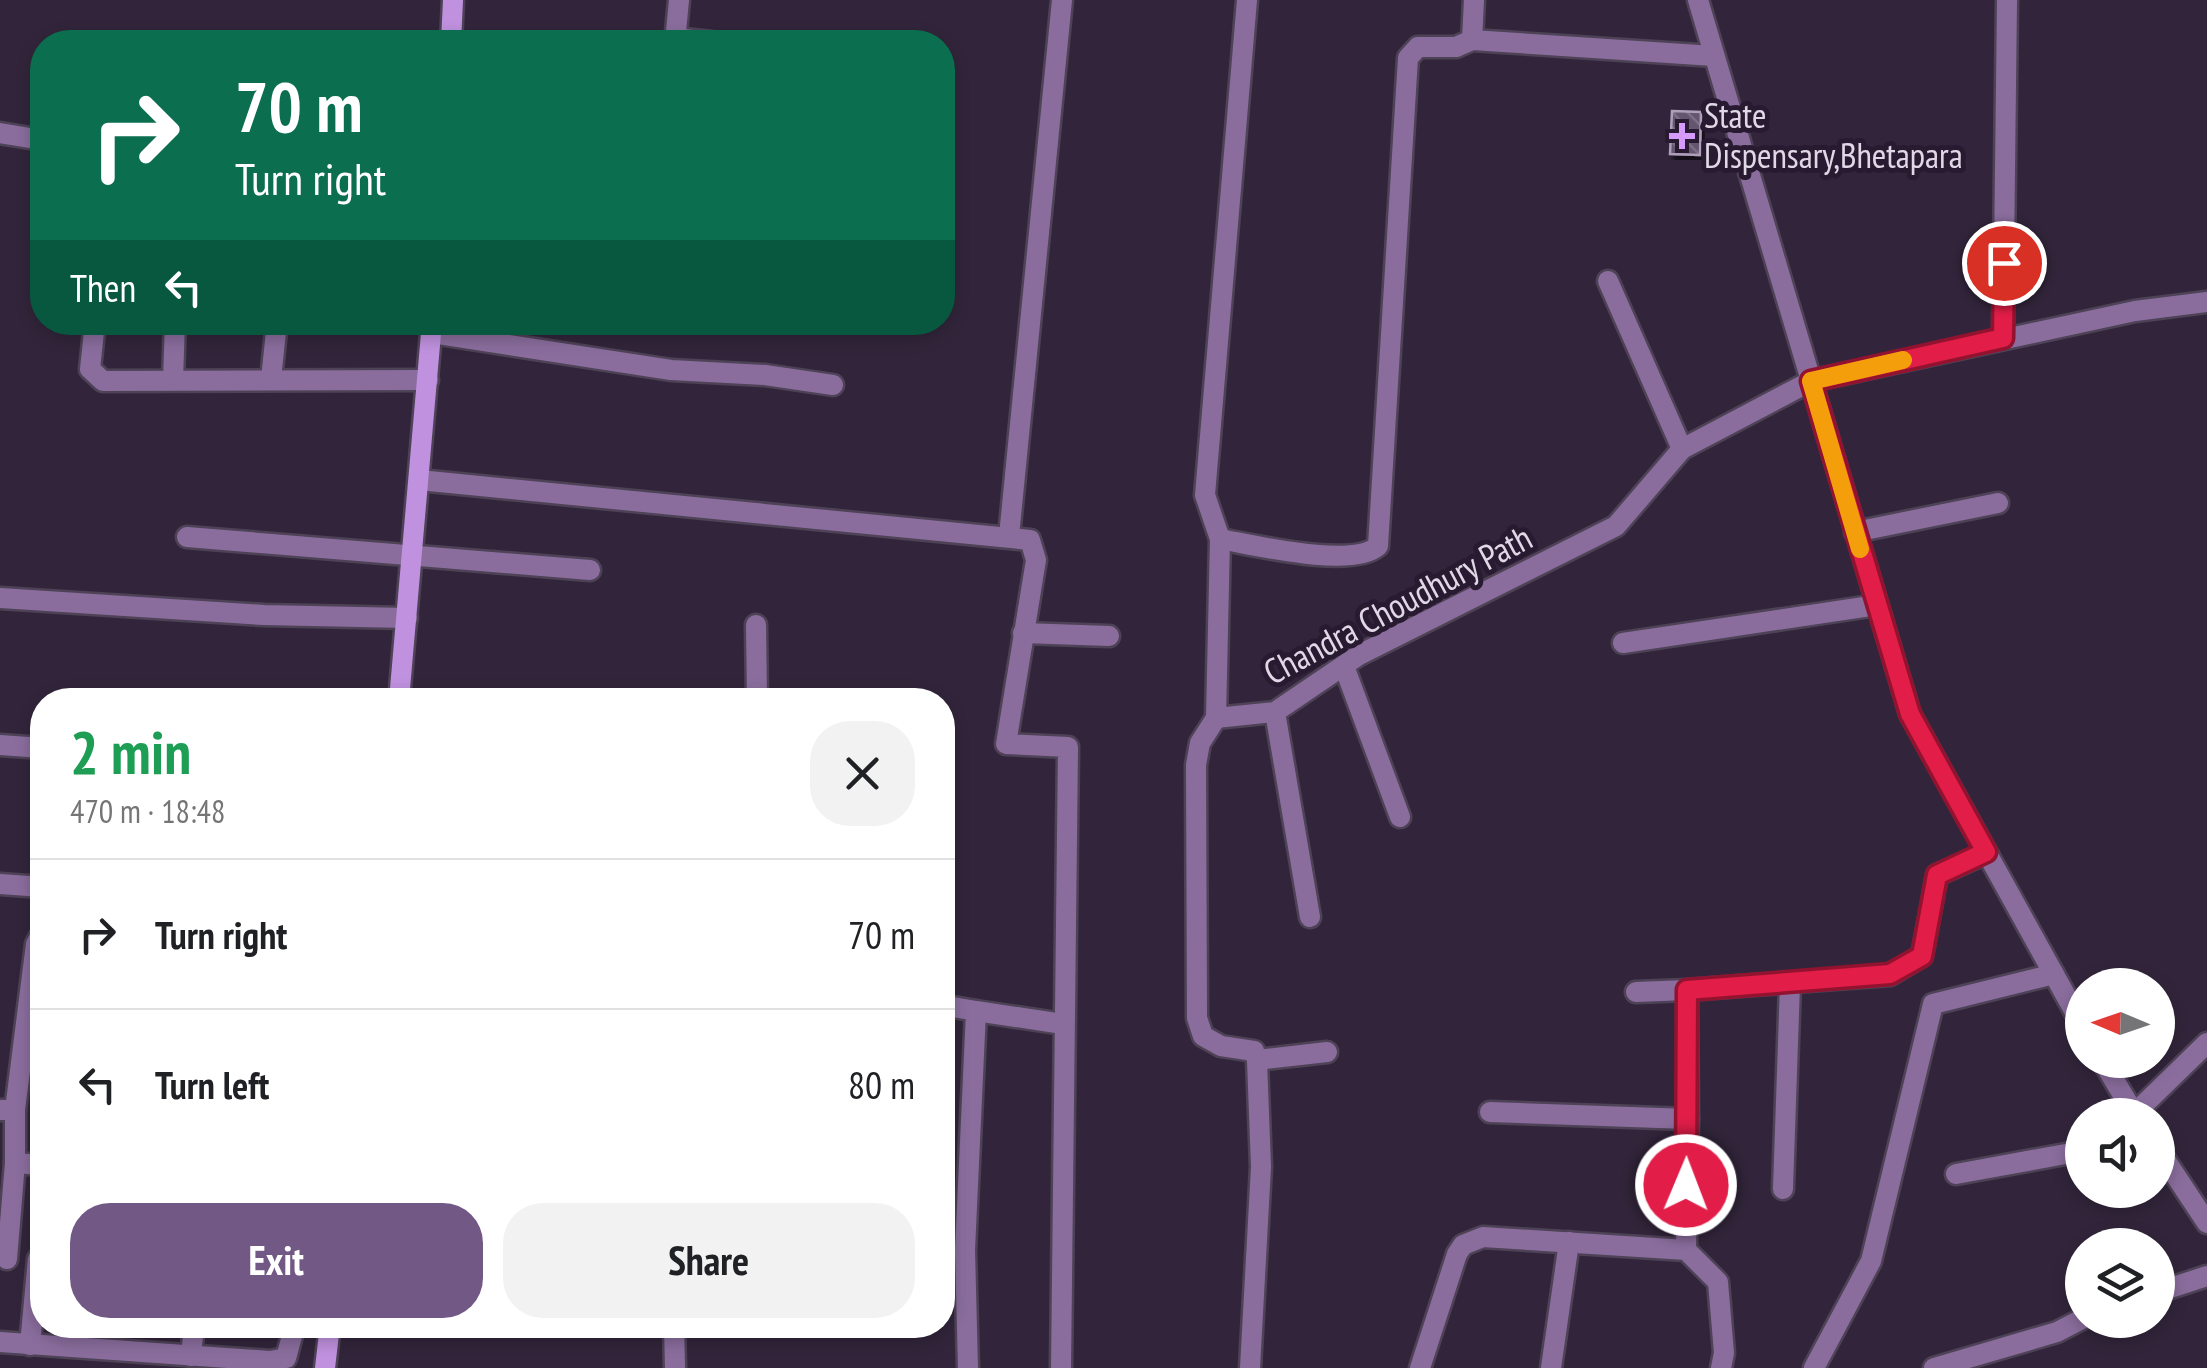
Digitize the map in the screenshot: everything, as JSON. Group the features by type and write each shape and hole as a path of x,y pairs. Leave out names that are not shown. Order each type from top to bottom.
{"street":[{"path":"451,30 453,0"},
{"path":"676,30 679,0"},
{"path":"1010,536 1062,0"},
{"name":"Chandra Choudhury Path","path":"1247,0 1205,495 1220,539 1216,718 1275,712 1344,666 1616,526 1682,449 1811,381 2003,338 2207,302"},
{"path":"1472,40 1474,0"},
{"path":"1698,0 1910,714 2065,994"},
{"path":"2003,338 2007,0"},
{"path":"1220,539 1295,552 1356,555 1378,546 1408,58 1418,47 1456,47 1472,40 1714,56"},
{"path":"0,133 30,138"},
{"path":"1608,280 1682,449"},
{"path":"94,335 90,369 94,377 428,380"},
{"path":"173,380 175,335"},
{"path":"271,379 276,335"},
{"path":"400,688 431,335"},
{"path":"472,335 670,370 765,375 833,385"},
{"path":"419,480 1030,540 1036,560 1006,744 1068,748 1060,1368"},
{"path":"1855,532 1998,503"},
{"path":"187,537 590,570"},
{"path":"0,598 264,615 406,618"},
{"path":"1623,643 1877,604"},
{"path":"756,626 757,688"},
{"path":"1023,633 1109,636"},
{"path":"1344,666 1400,817"},
{"path":"1275,712 1310,917"},
{"path":"1216,718 1200,743 1196,765 1197,1018 1203,1036 1220,1046 1254,1051 1258,1060 1262,1167 1250,1368"},
{"path":"0,744 30,747"},
{"path":"1636,992 1890,974 1922,956 1937,875 1986,852"},
{"path":"0,884 30,886"},
{"path":"1814,1368 1871,1262 1933,1004 2054,974"},
{"path":"1783,1189 1790,984"},
{"path":"1686,1250 1687,990"},
{"path":"955,1008 1064,1024"},
{"path":"968,1368 965,1250 976,1012"},
{"path":"2151,1098 2207,1043"},
{"path":"30,1046 8,1110 15,1163 3,1259 30,1259"},
{"path":"1258,1060 1328,1052"},
{"path":"1490,1112 1688,1119"},
{"path":"1956,1174 2065,1153"},
{"path":"15,1163 30,1164"},
{"path":"2175,1175 2207,1223"},
{"path":"1420,1368 1464,1245 1483,1237 1686,1250 1718,1282 1724,1352 1721,1368"},
{"path":"1552,1368 1569,1242"},
{"path":"2175,1286 2207,1276"},
{"path":"1934,1368 2065,1328"},
{"path":"30,1345 31,1338"},
{"path":"191,1356 193,1338"},
{"path":"0,1342 270,1361 286,1358 291,1338"},
{"path":"325,1368 328,1338"},
{"path":"674,1338 675,1368"}],"building":[{"path":"1672,111 1701,112 1700,155 1670,154"}],"slow traffic":[{"path":"1860,549 1811,381 1903,360"}],"place":[{"name":"State Dispensary,Bhetapara","path":"1682,136"}],"route":[{"path":"1686,1185 1687,990 1890,974 1922,956 1928,904 1937,875 1986,852 1910,714 1811,381 2003,338 2004,263"}]}
